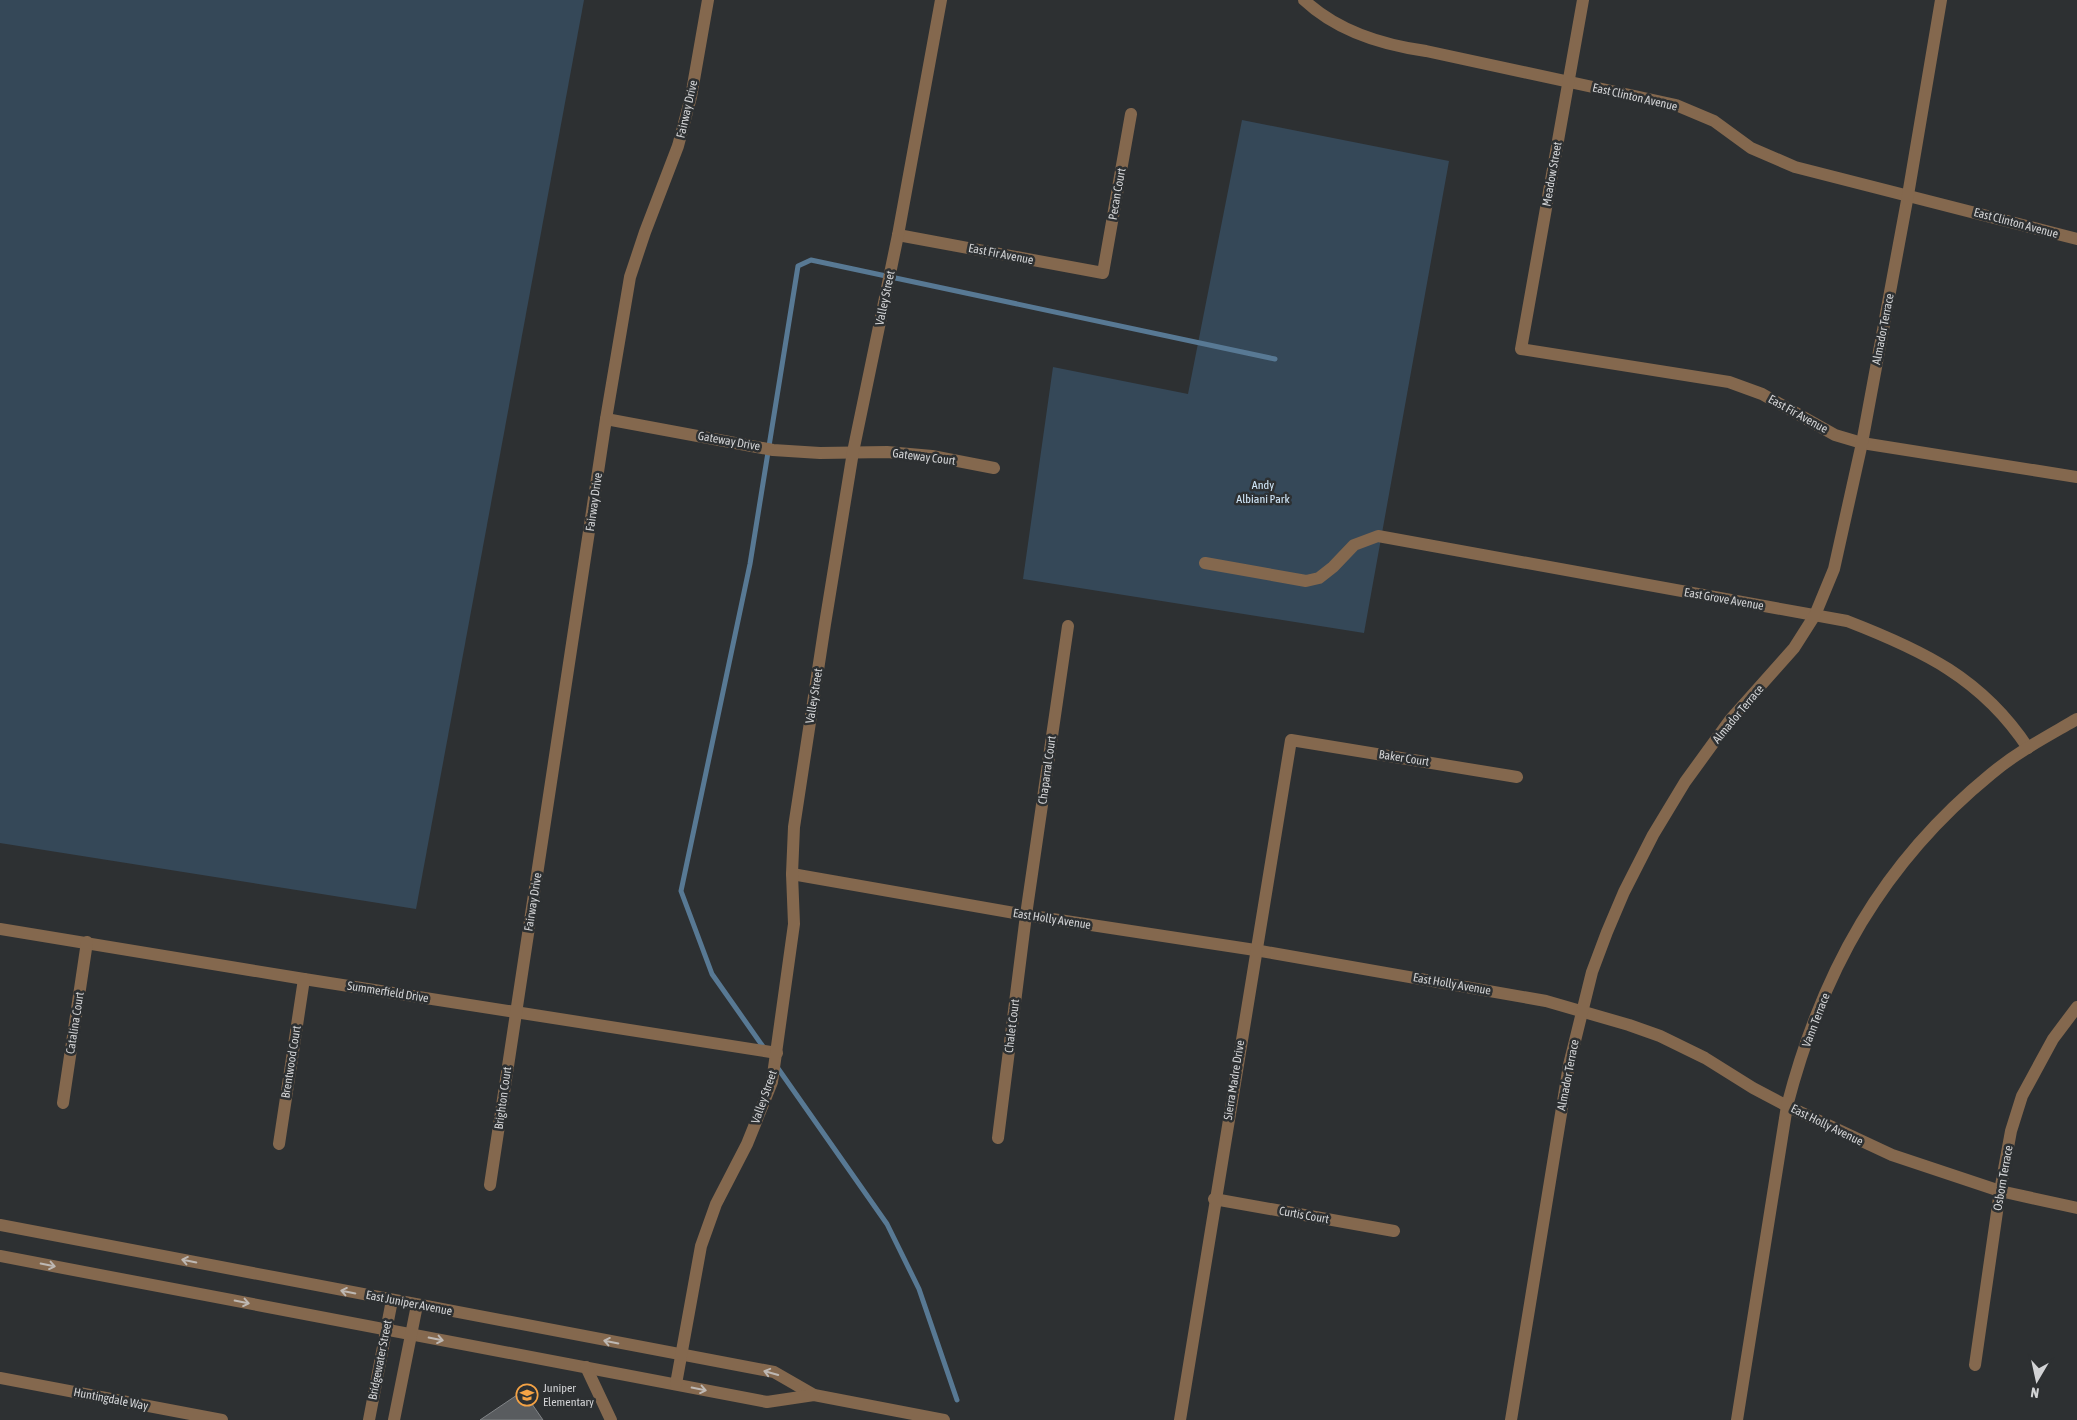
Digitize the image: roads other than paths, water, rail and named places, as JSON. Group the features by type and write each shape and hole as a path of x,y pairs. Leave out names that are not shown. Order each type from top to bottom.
{"street":[{"name":"Fairway Drive","path":"516,1012 606,419 630,277 644,232 678,146 691,97 708,0"},
{"name":"Valley Street","path":"676,1384 701,1246 716,1204 747,1144 772,1082 794,924 792,874 794,827 853,452 898,235 941,0"},
{"name":"East Clinton Avenue","path":"1304,0 1328,20 1346,30 1402,48 1426,51 1676,105 1714,121 1751,148 1795,167 2077,239"},
{"name":"Meadow Street","path":"1521,349 1583,0"},
{"name":"Almador Terrace","path":"1511,1420 1569,1064 1592,972 1607,932 1624,892 1685,782 1730,720 1794,648 1815,615 1834,570 1862,443 1908,195 1941,0"},
{"name":"Pecan Court","path":"1103,273 1131,114"},
{"name":"East Fir Avenue","path":"898,235 1103,273"},
{"name":"East Fir Avenue","path":"1521,349 1729,382 1762,394 1835,435 1862,443 2077,477"},
{"name":"Gateway Drive","path":"606,419 773,450 820,453 853,452"},
{"name":"Gateway Court","path":"853,452 932,456 994,468"},
{"name":"East Grove Avenue","path":"1205,563 1306,582 1319,578 1333,567 1354,545 1378,536 1846,621 1898,641 1951,669 1988,698 2006,716 2028,748"},
{"name":"Chaparral Court","path":"1026,915 1068,626"},
{"name":"Vann Terrace","path":"1737,1420 1788,1106 1796,1073 1814,1020 1849,941 1880,892 1916,846 1953,808 1992,773 2028,748 2077,719"},
{"name":"Baker Court","path":"1291,740 1517,776"},
{"name":"Sierra Madre Drive","path":"1180,1420 1214,1199 1291,740"},
{"name":"East Holly Avenue","path":"792,874 1026,915 1255,950 1476,988 1581,1011 1660,1036 1705,1058 1753,1088 1892,1156 2000,1191 2077,1208"},
{"name":"Chalet Court","path":"998,1138 1026,915"},
{"name":"Summerfield Drive","path":"0,929 777,1053"},
{"name":"Catalina Court","path":"63,1103 87,942"},
{"name":"Brentwood Court","path":"278,1144 304,979"},
{"name":"Osborn Terrace","path":"1974,1364 2011,1131 2022,1096 2053,1039 2077,1007"},
{"name":"Brighton Court","path":"490,1184 516,1012"},
{"name":"Curtis Court","path":"1214,1199 1394,1231"},
{"name":"East Juniper Avenue","path":"0,1224 774,1372 814,1395 944,1420"},
{"name":"East Juniper Avenue","path":"0,1256 767,1402 814,1395"},
{"name":"Bridgewater Street","path":"369,1420 392,1300"},
{"name":"Bridgewater Street","path":"394,1420 417,1305"},
{"path":"586,1367 612,1420"},
{"name":"Huntingdale Way","path":"0,1378 168,1415 222,1420"}],"waterway":[{"path":"764,1048 712,974 681,891 750,564 798,266 811,260 1275,359"},
{"path":"777,1067 887,1224 919,1289 957,1400"}],"place":[{"name":"Juniper Elementary","path":"527,1395"}],"park label":[{"name":"Andy Albiani Park","path":"1263,492"}]}
